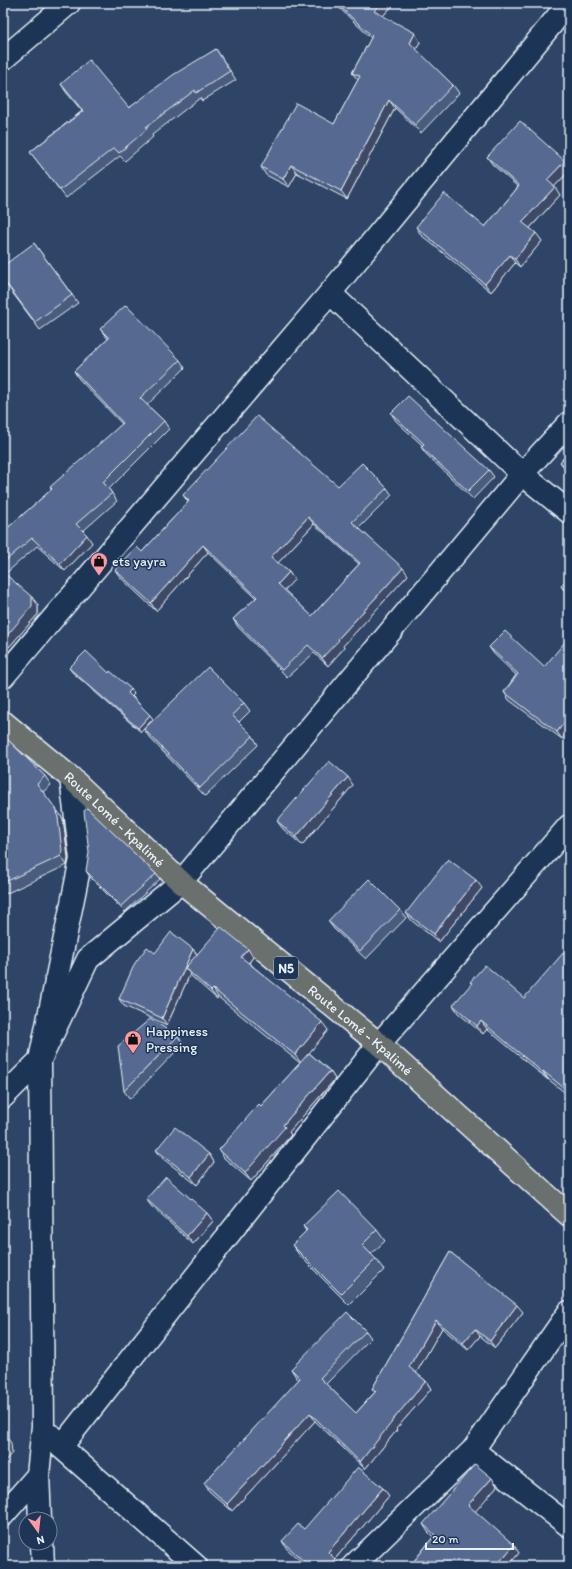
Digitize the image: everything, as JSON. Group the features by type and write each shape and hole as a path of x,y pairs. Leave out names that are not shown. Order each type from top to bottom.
{"main road":[{"name":"Route Lomé - Kpalimé","path":"3,722 71,778 181,882 379,1044 569,1215"}],"street":[{"path":"3,59 69,3"},
{"path":"3,677 330,292 569,3"},
{"path":"330,292 522,474 569,512"},
{"path":"3,1097 40,1060 88,959 181,882 522,474 569,423"},
{"path":"40,1511 38,1475 43,1426 40,1060 81,859 71,778"},
{"path":"61,1447 379,1044 569,826"},
{"path":"353,1566 473,1450 569,1312"},
{"path":"43,1426 61,1447 196,1566"},
{"path":"473,1450 569,1526"},
{"path":"3,1515 38,1475"},
{"path":"42,1551 43,1566"}],"building":[{"path":"336,3 382,3 374,11 415,33 410,43 453,85 415,125 389,100 341,191 291,165 283,179 261,167 296,103 334,124 360,76 352,73 372,36"},
{"path":"216,49 230,71 196,93 195,90 146,127 147,129 119,153 114,148 60,190 30,152 83,111 61,84 89,60 129,108 173,75"},
{"path":"520,121 565,161 547,180 555,187 522,222 536,233 515,259 510,255 485,284 416,227 444,193 485,227 519,186 487,157"},
{"path":"34,243 72,295 35,322 3,279 3,266"},
{"path":"126,305 180,360 140,398 164,421 103,482 112,493 76,524 87,535 60,564 32,538 3,563 3,532 52,489 50,487 123,423 74,371 109,338 100,329"},
{"path":"408,396 489,470 468,491 421,447 424,444 391,413"},
{"path":"257,416 338,486 362,463 387,488 352,522 403,568 322,658 308,645 282,670 233,619 257,597 203,545 151,603 115,570 137,547 142,552 189,501 183,495","holes":["308,517 360,563 312,616 278,584 289,572 271,557"]},
{"path":"569,452 569,470 560,462"},
{"path":"3,572 32,597 32,606 4,639 3,638"},
{"path":"569,577 569,594 561,586"},
{"path":"505,631 544,667 569,637 569,716 557,732 504,692 518,674 489,647"},
{"path":"86,651 109,673 110,671 131,689 128,693 150,715 138,728 69,668"},
{"path":"208,667 244,703 232,715 253,736 200,788 144,729"},
{"path":"3,735 45,776 37,784 57,810 62,850 61,856 3,883"},
{"path":"329,761 348,777 296,837 277,821"},
{"path":"87,808 156,874 121,906 86,871 89,852 84,811"},
{"path":"448,859 476,880 434,934 406,913"},
{"path":"369,879 400,910 360,951 328,921"},
{"path":"221,927 248,949 241,957 322,1022 295,1055 213,989 211,991 185,968"},
{"path":"171,932 193,949 162,1018 119,999 135,963 147,947 155,953"},
{"path":"564,952 569,956 569,1092 543,1071 542,1072 481,1021 477,1026 453,1005 485,965 524,998"},
{"path":"150,1019 178,1036 124,1091 118,1046"},
{"path":"309,1053 330,1071 283,1125 285,1127 245,1173 219,1150 259,1104 261,1106"},
{"path":"175,1127 209,1154 191,1177 156,1150"},
{"path":"166,1177 207,1213 187,1236 146,1199"},
{"path":"339,1191 377,1230 362,1245 376,1259 341,1294 292,1245 307,1230 303,1226"},
{"path":"450,1252 517,1305 490,1341 475,1329 463,1343 436,1320 409,1367 426,1381 391,1422 360,1462 310,1413 227,1504 204,1483 300,1378 291,1369 347,1312 366,1331 320,1378 356,1413 376,1391 372,1389"},
{"path":"475,1464 492,1478 468,1505 514,1545 496,1566 486,1566 482,1563 480,1566 410,1566 435,1535 423,1524"},
{"path":"358,1467 383,1488 328,1552 335,1559 329,1566 309,1566 282,1541 298,1524 304,1529"}],"place":[{"name":"ets yayra","path":"99,576"},
{"name":"Happiness Pressing","path":"133,1054"}]}
